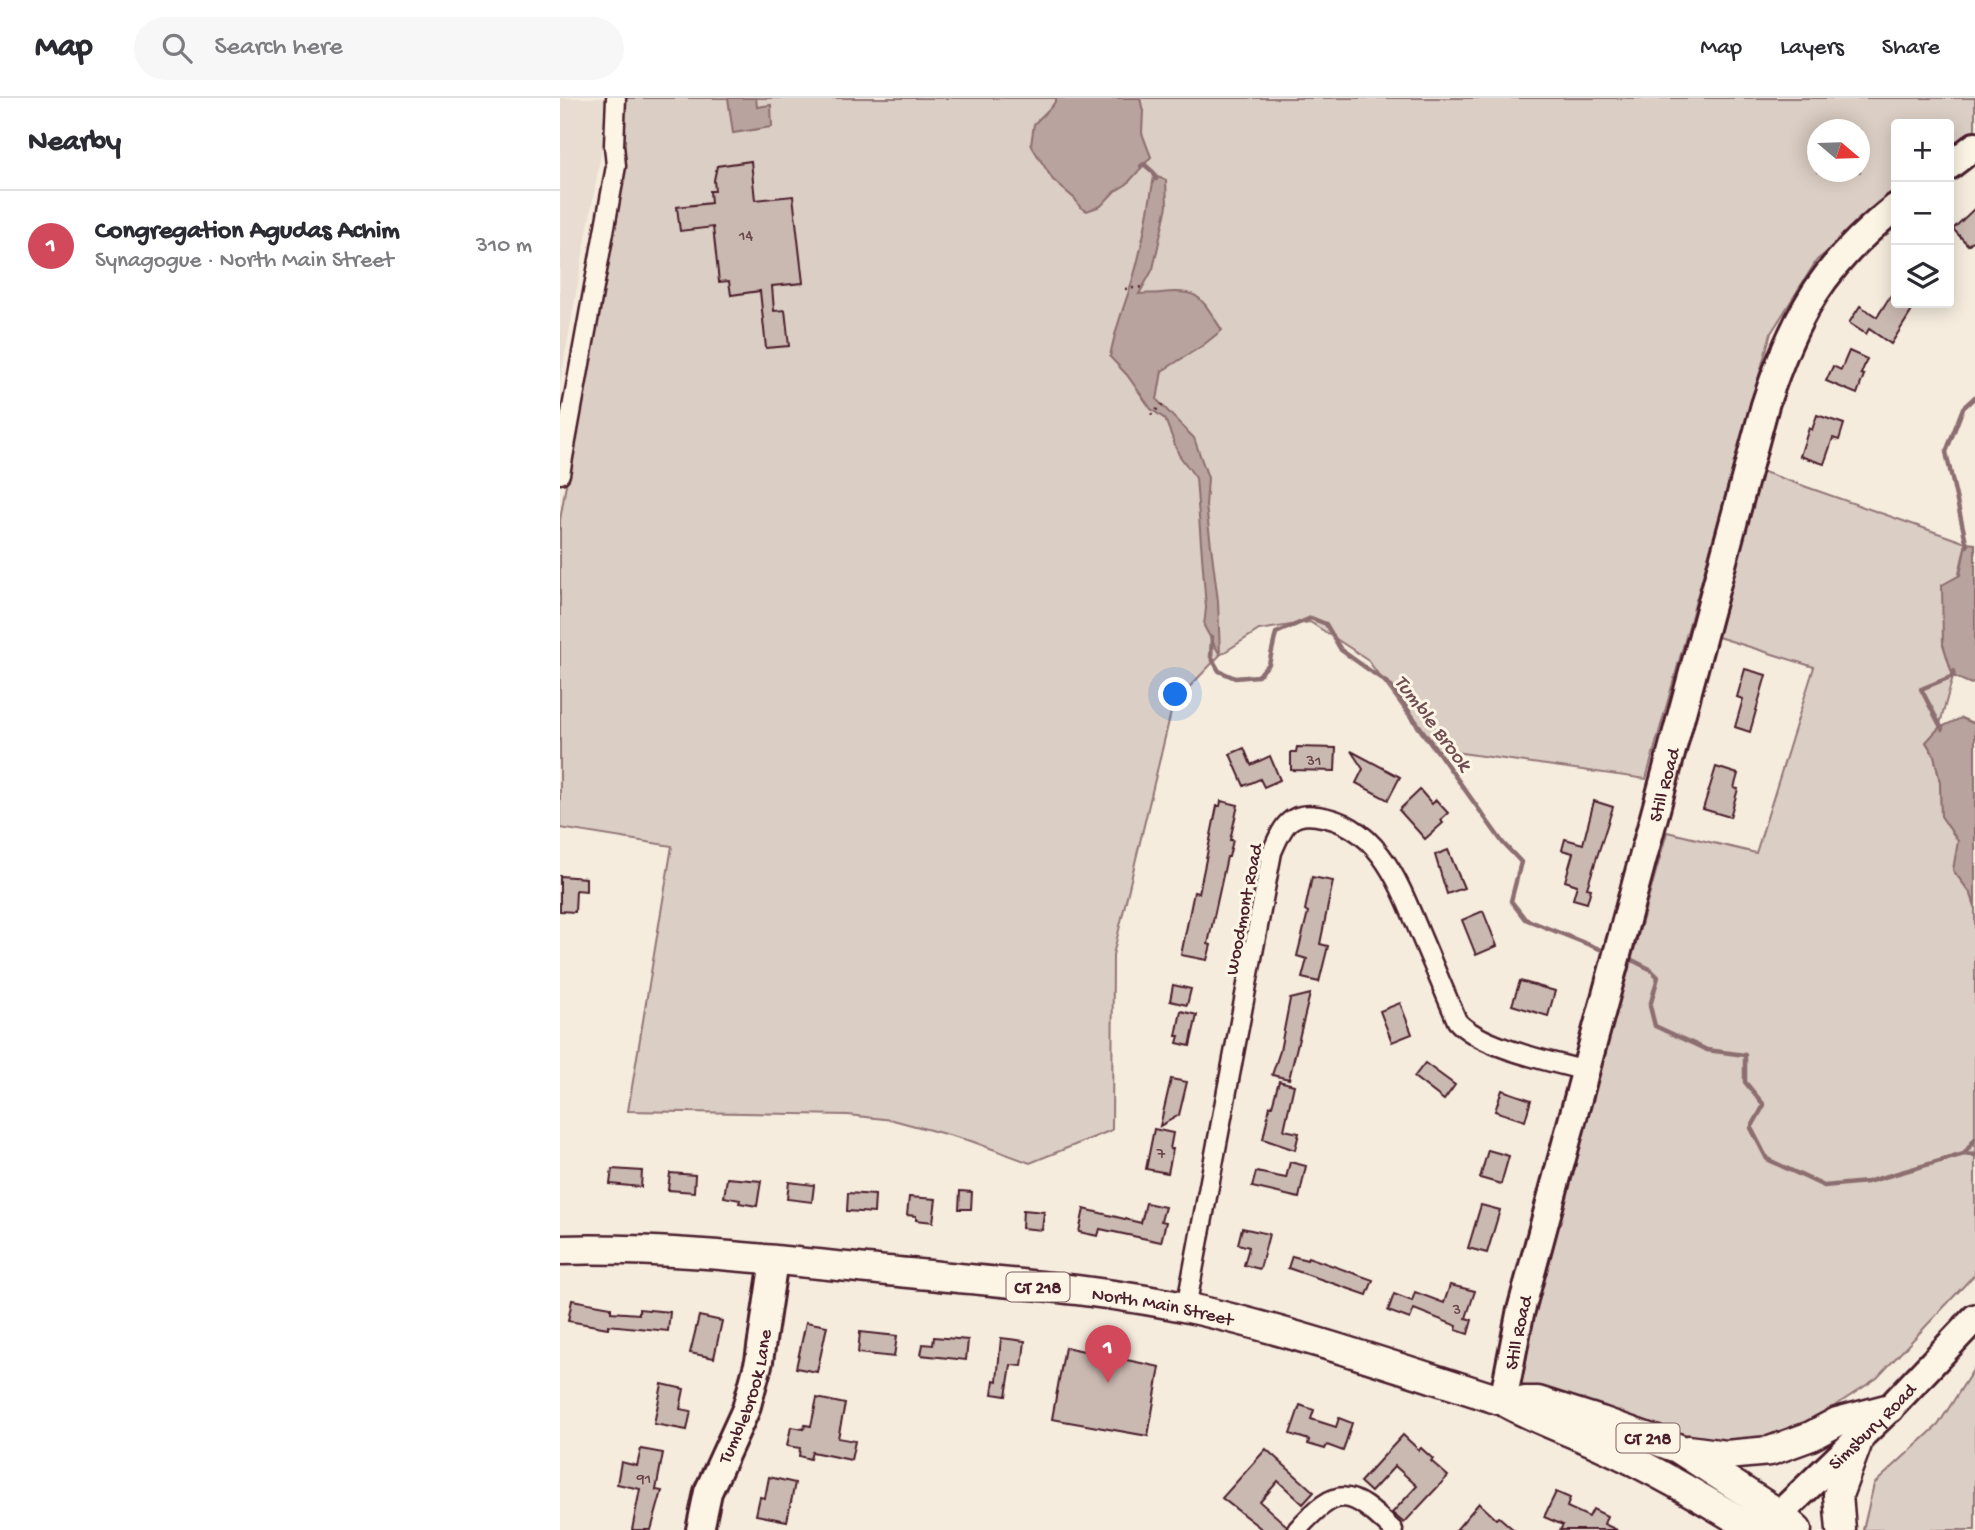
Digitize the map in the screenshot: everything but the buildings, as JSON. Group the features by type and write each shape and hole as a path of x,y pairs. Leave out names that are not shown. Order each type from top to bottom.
{"main road":[{"name":"North Main Street","path":"560,1250 607,1249 774,1260 1069,1290 1186,1308 1282,1332 1503,1401 1533,1418 1600,1444 1682,1486 1755,1530"},
{"name":"North Main Street","path":"1503,1401 1538,1401 1677,1448 1779,1525"},
{"path":"1677,1448 1726,1455 1770,1451 1811,1437 1837,1422 1889,1408"},
{"path":"1841,1530 1838,1495 1860,1436"}],"street":[{"path":"560,474 616,166 616,98"},
{"path":"1954,162 1975,146"},
{"name":"Still Road","path":"1503,1401 1520,1314 1765,405 1781,357 1814,292 1843,255 1891,211"},
{"name":"Woodmont Road","path":"1186,1308 1272,852 1283,826 1293,819 1309,814 1327,817 1372,844 1395,874 1457,1021 1465,1030 1490,1043 1586,1071"},
{"name":"Tumblebrook Lane","path":"700,1530 708,1492 746,1409 759,1361 774,1260"},
{"name":"Simsbury Road","path":"1779,1525 1860,1436 1975,1318"},
{"path":"1297,1530 1318,1506 1336,1497 1355,1500 1371,1509 1393,1530"}],"path":[{"path":"1125,289 1144,287"},
{"path":"1151,415 1164,403"}],"shaded area":[{"path":"560,98 611,98 560,383"},
{"path":"620,98 1975,98 1975,132 1954,149 1954,119 1891,119 1891,200 1817,260 1771,333 1646,779 1433,749 1367,659 1310,622 1259,630 1220,655 1173,704 1113,955 1112,1130 1030,1163 971,1141 893,1120 848,1115 628,1111 672,846 560,828 560,520 622,156"},
{"path":"728,98 756,98 757,107 771,105 772,127 733,133"},
{"path":"1057,98 1140,98 1143,111 1142,133 1151,157 1127,184 1114,192 1101,206 1087,211 1053,180 1031,145 1034,124"},
{"path":"1154,176 1166,180 1167,206 1153,269 1139,294 1192,294 1204,303 1222,330 1162,371 1157,400 1194,438 1208,478 1206,506 1218,601 1220,655 1204,626 1206,608 1196,478 1179,455 1165,419 1151,409 1127,375 1110,357 1139,257"},
{"path":"1761,471 1966,543 1943,644 1953,676 1939,728 1926,742 1934,755 1940,782 1941,816 1959,841 1953,870 1971,894 1975,906 1975,1274 1877,1378 1791,1435 1714,1443 1519,1384 1535,1305 1667,832 1756,853 1814,667 1718,637"},
{"path":"1966,543 1975,544 1975,682 1971,684 1953,676 1943,644 1942,585 1960,575"},
{"path":"1961,718 1975,724 1975,906 1971,894 1953,870 1958,841 1941,816 1940,782 1934,755 1926,742 1939,728"},
{"path":"1975,1367 1975,1530 1863,1530 1874,1484 1938,1425"}],"waterway":[{"name":"Tumble Brook","path":"1141,166 1144,164 1154,173 1156,179"},
{"path":"1967,546 1946,452 1963,408 1975,397"},
{"name":"Tumble Brook","path":"1212,637 1211,657 1219,671 1235,678 1258,676 1269,664 1276,633 1311,618 1326,624 1341,650 1390,685 1503,843 1521,862 1511,901 1525,919 1607,952"},
{"path":"1942,729 1921,689 1953,676 1954,671"},
{"name":"Tumble Brook","path":"1626,957 1650,969 1658,977 1650,1006 1655,1026 1707,1050 1745,1055 1745,1082 1764,1105 1751,1128 1767,1159 1824,1186 1867,1182 1964,1154 1975,1155"},
{"path":"1964,1154 1975,1139"}],"place":[{"name":"Congregation Agudas Achim","path":"1108,1383"}]}
